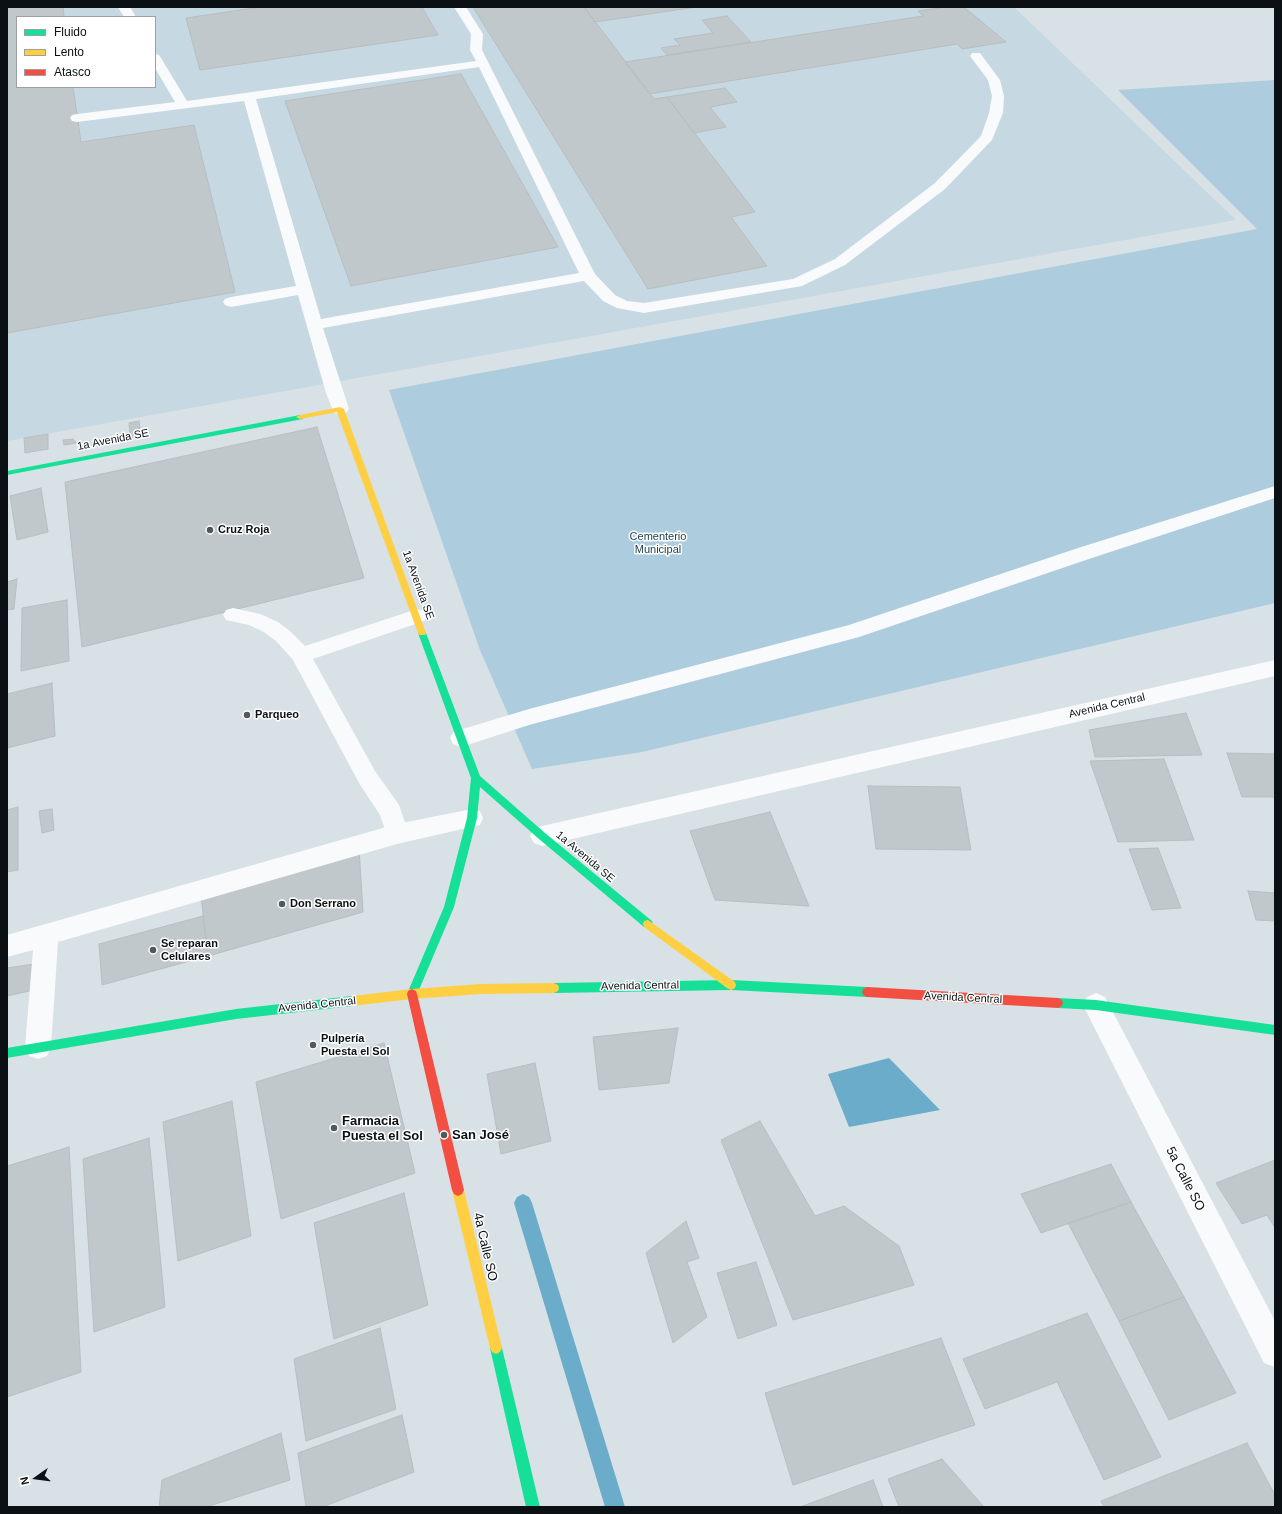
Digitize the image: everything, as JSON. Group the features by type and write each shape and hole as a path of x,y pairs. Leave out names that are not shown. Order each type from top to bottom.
{"street":[{"path":"124,7 129,16"},
{"path":"460,7 477,34 476,50 588,276 610,298 623,305 644,308 797,283 827,270 840,262 940,186 987,138 996,113 998,96 994,80 976,56"},
{"path":"156,60 184,104"},
{"path":"77,118 450,69 483,63"},
{"path":"249,96 314,325 340,409"},
{"path":"314,325 588,276"},
{"path":"231,302 305,289"},
{"name":"1a Avenida SE","path":"7,473 340,409 476,778 630,910 731,985"},
{"path":"461,738 529,717 852,632 1085,553 1275,492"},
{"path":"233,615 253,619 270,627 283,636 301,655 367,777 391,812 397,834"},
{"path":"301,655 416,616"},
{"name":"Avenida Central","path":"542,836 1275,668"},
{"path":"412,994 449,906 472,818 476,778"},
{"path":"7,946 397,834 472,818"},
{"path":"38,1047 46,935"},
{"name":"Avenida Central","path":"7,1053 236,1014 412,994 481,989 731,985 1096,1006 1275,1030"},
{"name":"4a Calle SO","path":"412,994 533,1507"},
{"name":"5a Calle SO","path":"1096,1006 1275,1352"}],"shaded area":[{"path":"7,7 1014,7 1236,220 7,441"}],"green space":[{"name":"Cementerio Municipal","path":"1275,80 1275,603 642,752 532,769 480,650 389,390 1257,229 1118,90"}],"water":[{"path":"889,1058 940,1110 849,1127 828,1074"}],"building":[{"path":"7,7 63,7 64,16 16,16 16,88 73,88 81,142 194,125 235,292 7,333"},
{"path":"261,7 422,7 438,35 200,70 186,18"},
{"path":"473,7 584,7 654,99 667,97 755,212 731,217 767,266 648,289"},
{"path":"584,7 697,7 595,22"},
{"path":"947,7 964,7 1006,42 962,49 957,44 649,94 625,62 923,16 918,11"},
{"path":"727,16 751,42 667,55 661,48 680,45 674,39 713,33 702,20"},
{"path":"461,74 558,247 351,286 285,101"},
{"path":"725,88 737,102 710,107 726,127 694,133 667,97"},
{"path":"139,421 141,436 130,438 129,423"},
{"name":"Cruz Roja","path":"317,427 364,578 82,647 65,482"},
{"path":"48,434 48,449 25,453 24,438"},
{"path":"73,439 77,443 64,445 63,440"},
{"path":"41,488 48,532 17,540 10,496"},
{"path":"17,579 14,609 7,610 7,582"},
{"path":"67,600 69,661 21,671 22,608"},
{"path":"52,683 55,736 7,748 7,694"},
{"path":"1186,713 1202,755 1095,757 1089,730"},
{"path":"1227,753 1275,754 1275,797 1242,797"},
{"path":"1164,759 1194,840 1118,842 1090,761"},
{"path":"868,786 960,787 971,850 876,849"},
{"path":"18,807 18,870 7,872 7,810"},
{"path":"52,809 54,830 42,833 39,811"},
{"path":"770,812 809,906 715,900 690,831"},
{"name":"Don Serrano","path":"359,848 363,912 208,956 201,896"},
{"path":"1158,848 1181,908 1152,910 1129,849"},
{"path":"1248,891 1275,893 1275,921 1256,920"},
{"name":"Se reparan Celulares","path":"203,916 208,956 102,985 99,944"},
{"path":"34,964 34,990 7,996 7,968"},
{"path":"678,1028 669,1083 599,1090 593,1037"},
{"name":"Farmacia Puesta el Sol","path":"384,1043 415,1173 281,1219 256,1082"},
{"path":"535,1063 551,1141 501,1154 487,1074"},
{"path":"232,1101 251,1236 178,1261 163,1122"},
{"path":"760,1121 815,1216 844,1206 899,1246 914,1285 793,1320 721,1140"},
{"path":"149,1138 165,1307 94,1332 83,1159"},
{"path":"69,1147 81,1372 7,1397 7,1166"},
{"path":"1275,1160 1275,1228 1267,1215 1242,1224 1216,1183"},
{"path":"1111,1164 1131,1202 1041,1233 1021,1194"},
{"path":"404,1193 428,1305 334,1339 314,1223"},
{"path":"1131,1202 1184,1297 1119,1321 1068,1223"},
{"path":"686,1221 699,1258 687,1262 707,1317 673,1343 646,1253"},
{"path":"756,1262 777,1325 738,1339 717,1273"},
{"path":"1184,1297 1236,1393 1169,1420 1119,1321"},
{"path":"1087,1313 1161,1457 1104,1480 1057,1382 985,1409 963,1359"},
{"path":"380,1328 396,1409 306,1441 294,1359"},
{"path":"941,1338 975,1425 793,1485 765,1393"},
{"path":"402,1415 414,1472 322,1507 306,1507 298,1453"},
{"path":"281,1433 290,1480 206,1507 159,1507 162,1480"},
{"path":"1247,1443 1275,1495 1275,1507 1104,1507 1101,1501"},
{"path":"942,1459 984,1507 899,1507 888,1479"},
{"path":"873,1480 883,1507 800,1507"}],"waterway":[{"path":"523,1203 615,1507"}],"traffic: fast":[{"path":"7,473 300,417"},
{"path":"422,633 476,778 542,836 648,924"},
{"path":"412,994 449,907 472,818 476,778"},
{"path":"554,988 731,985 867,992"},
{"path":"7,1053 236,1014 352,1001"},
{"path":"1058,1003 1096,1005 1275,1030"},
{"path":"496,1348 533,1507"}],"traffic: slow":[{"path":"300,417 340,409 422,633"},
{"path":"648,924 731,985"},
{"path":"352,1001 412,994 481,989 554,988"},
{"path":"458,1190 496,1348"}],"traffic: jam":[{"path":"867,992 1058,1003"},
{"path":"412,994 458,1190"}],"place":[{"name":"Cruz Roja","path":"210,530"},
{"name":"Parqueo","path":"247,715"},
{"name":"Don Serrano","path":"282,904"},
{"name":"Se reparan Celulares","path":"153,950"},
{"name":"Pulpería Puesta el Sol","path":"313,1045"},
{"name":"Farmacia Puesta el Sol","path":"334,1128"},
{"name":"San José","path":"444,1135"}]}
